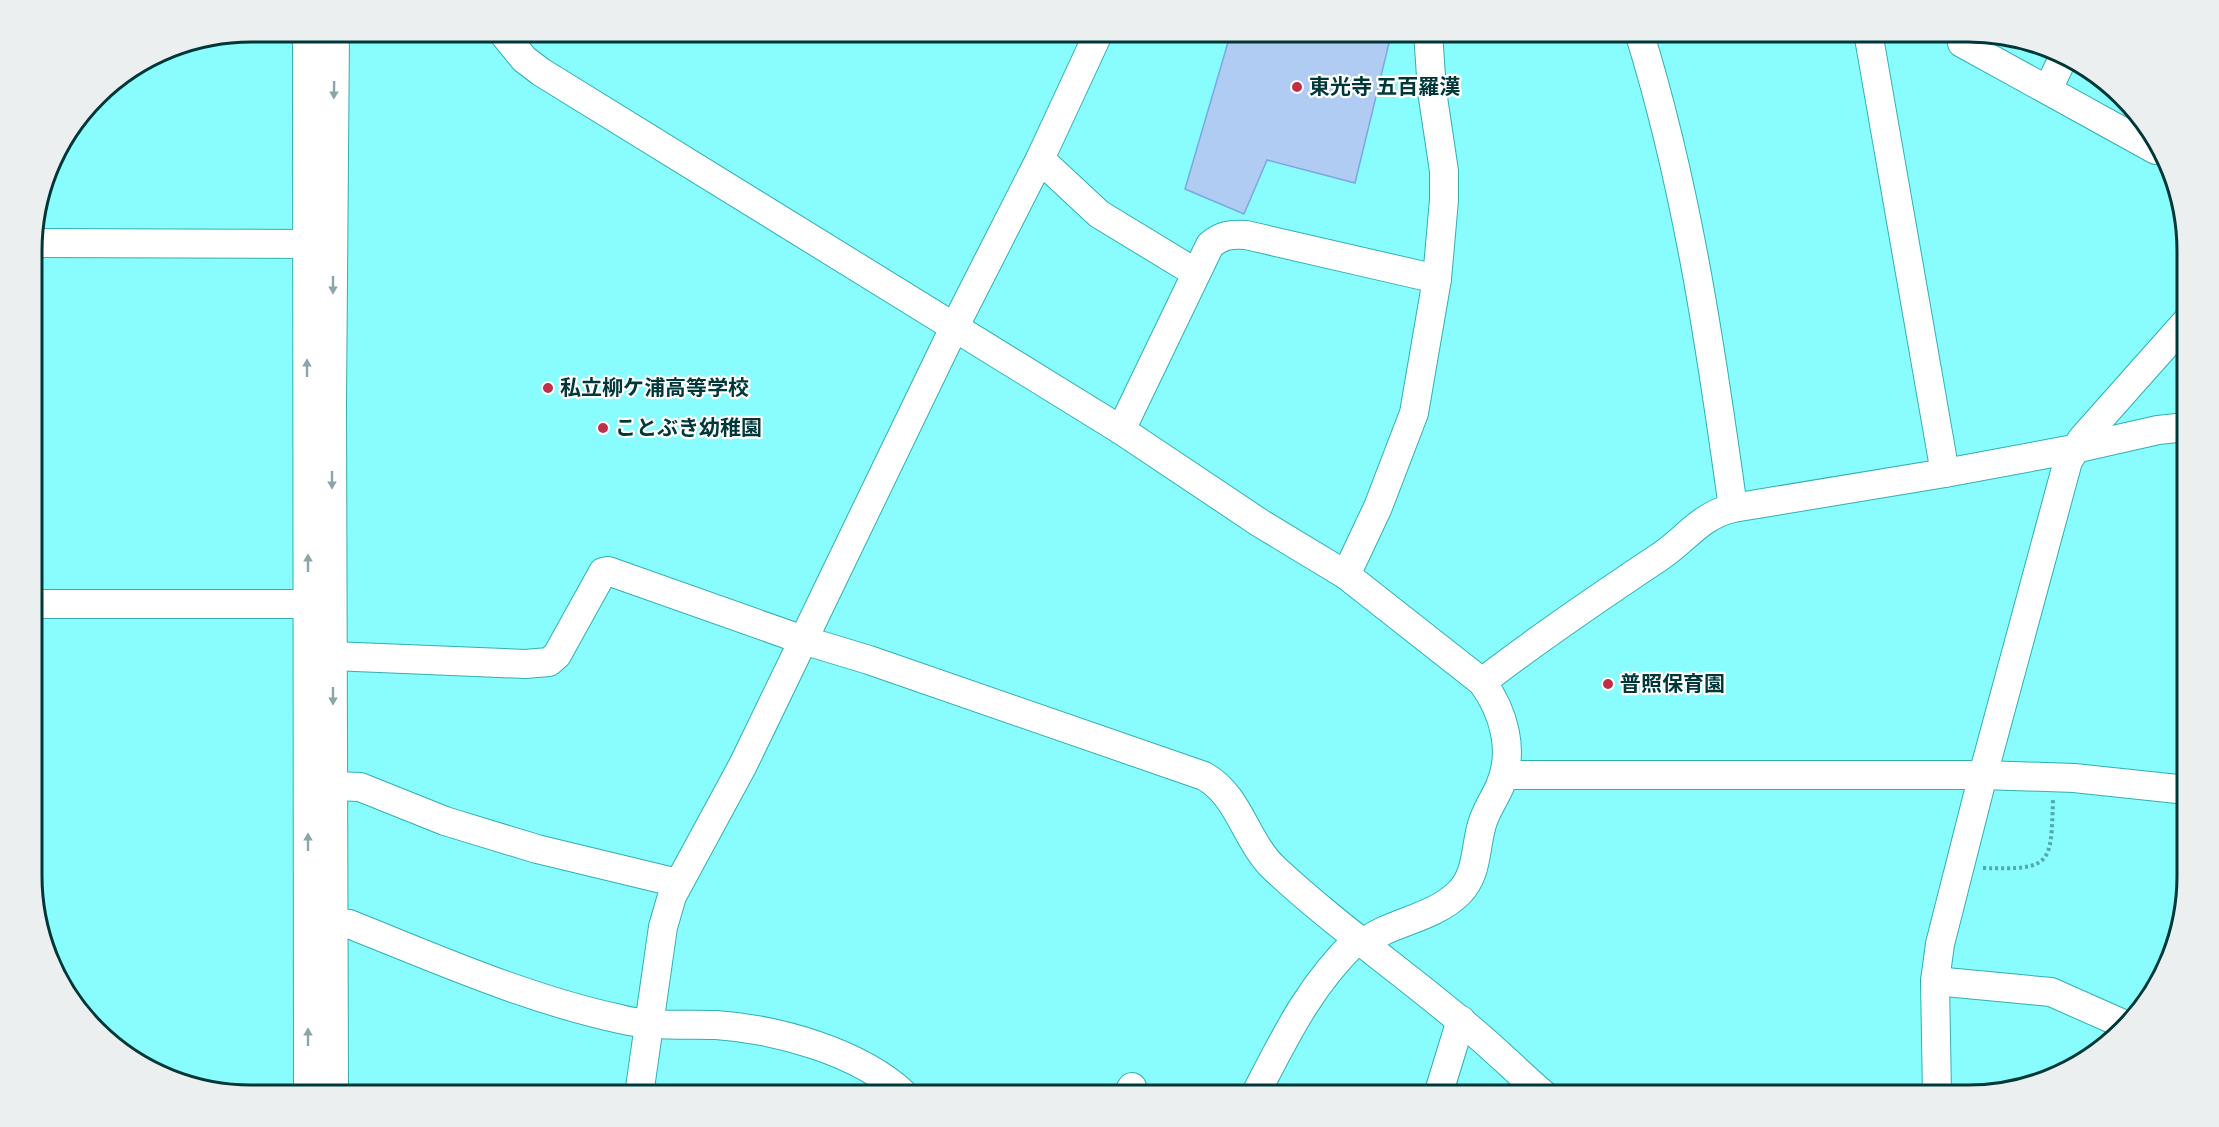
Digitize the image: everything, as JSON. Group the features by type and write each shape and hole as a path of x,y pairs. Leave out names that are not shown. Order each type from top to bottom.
{"street":[{"path":"308,42 320,244 320,604 308,1085"},
{"path":"320,244 334,42"},
{"path":"510,42 524,59 541,72 1121,430 1260,523 1346,575 1482,682 1495,700 1507,748 1503,775 1481,827 1473,868 1465,886 1429,914 1359,942 1320,982 1290,1024 1260,1085"},
{"path":"640,1085 663,927 678,883 743,765 954,328 1040,159 1094,42"},
{"path":"1346,575 1378,507 1414,413 1437,279 1444,200 1444,171 1432,91 1429,42"},
{"path":"1642,42 1688,228 1715,375 1733,508"},
{"path":"1870,42 1946,473"},
{"path":"1962,43 2149,146"},
{"path":"2048,89 2060,64"},
{"path":"1040,159 1099,214 1196,273"},
{"path":"1121,430 1210,245 1220,237 1233,234 1437,279"},
{"path":"42,243 320,244"},
{"path":"1937,1085 1935,981 1940,944 1958,866 2064,472 2074,449 2177,332"},
{"path":"1482,682 1575,613 1659,558 1704,519 1733,508 1946,473 2177,428"},
{"path":"332,656 525,664 549,662 562,648 603,572 608,571 803,640 869,660 1204,776 1218,784 1229,797 1248,833 1273,867 1359,942 1461,1020 1533,1085"},
{"path":"42,604 320,604"},
{"path":"320,604 332,656 334,1085"},
{"path":"1503,775 1983,775 2053,777 2177,789"},
{"path":"333,786 360,787 465,827 537,849 678,883"},
{"path":"333,924 349,924 509,987 621,1020 744,1028 789,1037 848,1059 875,1073 891,1085"},
{"path":"1935,981 2051,992 2118,1021"},
{"path":"1441,1085 1461,1020"}],"path":[{"path":"1958,866 2026,868 2048,855 2052,846 2053,777"}],"building":[{"name":"東光寺 五百羅漢","path":"1228,42 1389,42 1355,183 1267,160 1244,214 1185,189"}],"place":[{"name":"東光寺 五百羅漢","path":"1297,87"},
{"name":"私立柳ケ浦高等学校","path":"548,388"},
{"name":"ことぶき幼稚園","path":"603,428"},
{"name":"普照保育園","path":"1608,684"}]}
